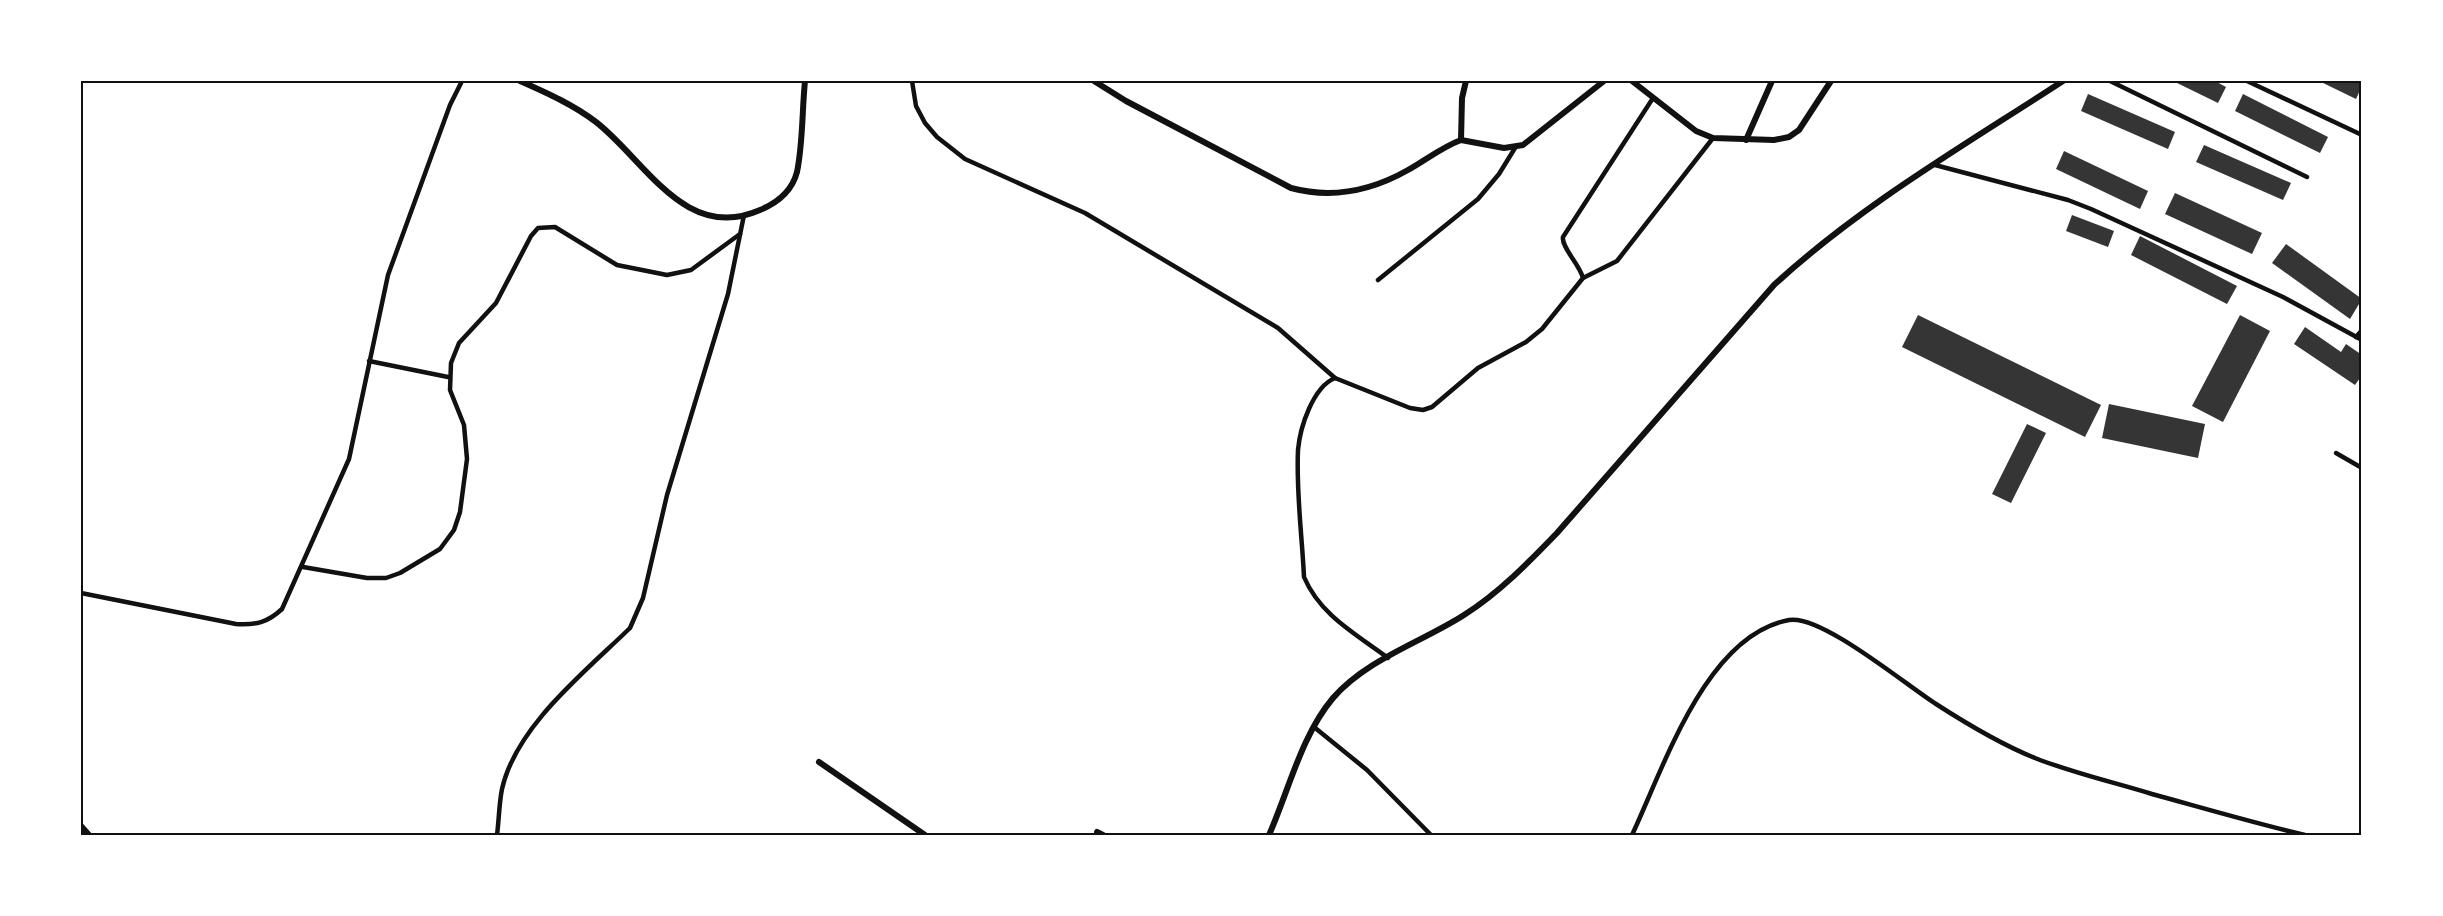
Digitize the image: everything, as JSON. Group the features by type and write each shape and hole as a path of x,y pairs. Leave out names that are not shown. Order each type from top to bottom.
{"street":[{"path":"520,81 571,104 599,125 679,203 700,212 718,216 744,215 773,204 789,190 796,173 805,81"},
{"path":"1094,81 1126,101 1291,188 1314,194 1338,194 1381,184 1461,140 1504,148 1523,145 1604,81"},
{"path":"1461,140 1462,98 1466,81"},
{"path":"1632,81 1696,131 1713,138 1746,140 1774,140 1789,137 1799,130 1831,81"},
{"path":"1746,140 1772,81"},
{"path":"1269,835 1314,727 1334,698 1362,672 1466,614 1521,569 1595,491 1774,285 1810,252 1852,219 2063,81"},
{"path":"819,762 925,835"},
{"path":"81,826 89,835"}],"lane":[{"path":"81,593 236,624 255,625 271,620 282,609 303,567 349,459 357,433 369,361 388,274 450,105 462,81"},
{"path":"912,81 916,106 925,123 937,137 965,159 1029,186 1105,225 1278,327 1335,378 1410,408 1423,410 1432,408 1478,368 1526,342 1542,328 1583,278 1617,261 1713,138"},
{"path":"2110,81 2307,177"},
{"path":"2247,81 2362,135"},
{"path":"1583,278 1580,267 1562,242 1563,237 1653,98"},
{"path":"1378,280 1478,199 1499,174 1515,148"},
{"path":"1935,165 2068,200 2091,209 2283,297 2362,340"},
{"path":"497,835 502,789 511,766 534,727 579,676 630,628 643,598 667,495 728,294 744,215"},
{"path":"303,567 367,578 386,578 400,573 440,549 454,530 460,512 467,459 464,425 450,390 448,377 459,343 496,303 531,236 538,228 555,227 617,265 667,275 691,270 740,234"},
{"path":"2356,337 2362,330"},
{"path":"369,361 448,377"},
{"path":"1335,378 1322,387 1315,398 1298,449 1304,577 1311,594 1323,610 1389,658"},
{"path":"2336,453 2362,468"},
{"path":"1632,835 1691,707 1709,678 1746,639 1766,628 1792,619 1813,623 1832,632 1936,704 1986,734 2035,758 2248,822 2305,835"},
{"path":"1314,727 1368,770 1431,835"}],"building":[{"path":"2173,81 2215,81 2226,87 2218,103"},
{"path":"2319,81 2362,81 2362,86 2356,99"},
{"path":"2088,94 2175,132 2168,149 2081,111"},
{"path":"2243,94 2328,137 2320,153 2235,111"},
{"path":"2204,145 2291,183 2283,200 2196,162"},
{"path":"2064,151 2148,191 2140,209 2056,169"},
{"path":"2175,193 2262,233 2252,254 2165,214"},
{"path":"2072,215 2114,231 2108,247 2066,231"},
{"path":"2140,236 2237,286 2227,304 2131,255"},
{"path":"2286,244 2362,299 2350,319 2272,263"},
{"path":"1918,315 2101,405 2085,437 1902,347"},
{"path":"2240,315 2270,331 2223,422 2192,406"},
{"path":"2305,327 2341,352 2346,344 2362,355 2362,375 2355,385 2294,344"},
{"path":"2109,404 2205,424 2198,458 2102,438"},
{"path":"2027,424 2046,433 2011,503 1992,494"}]}
